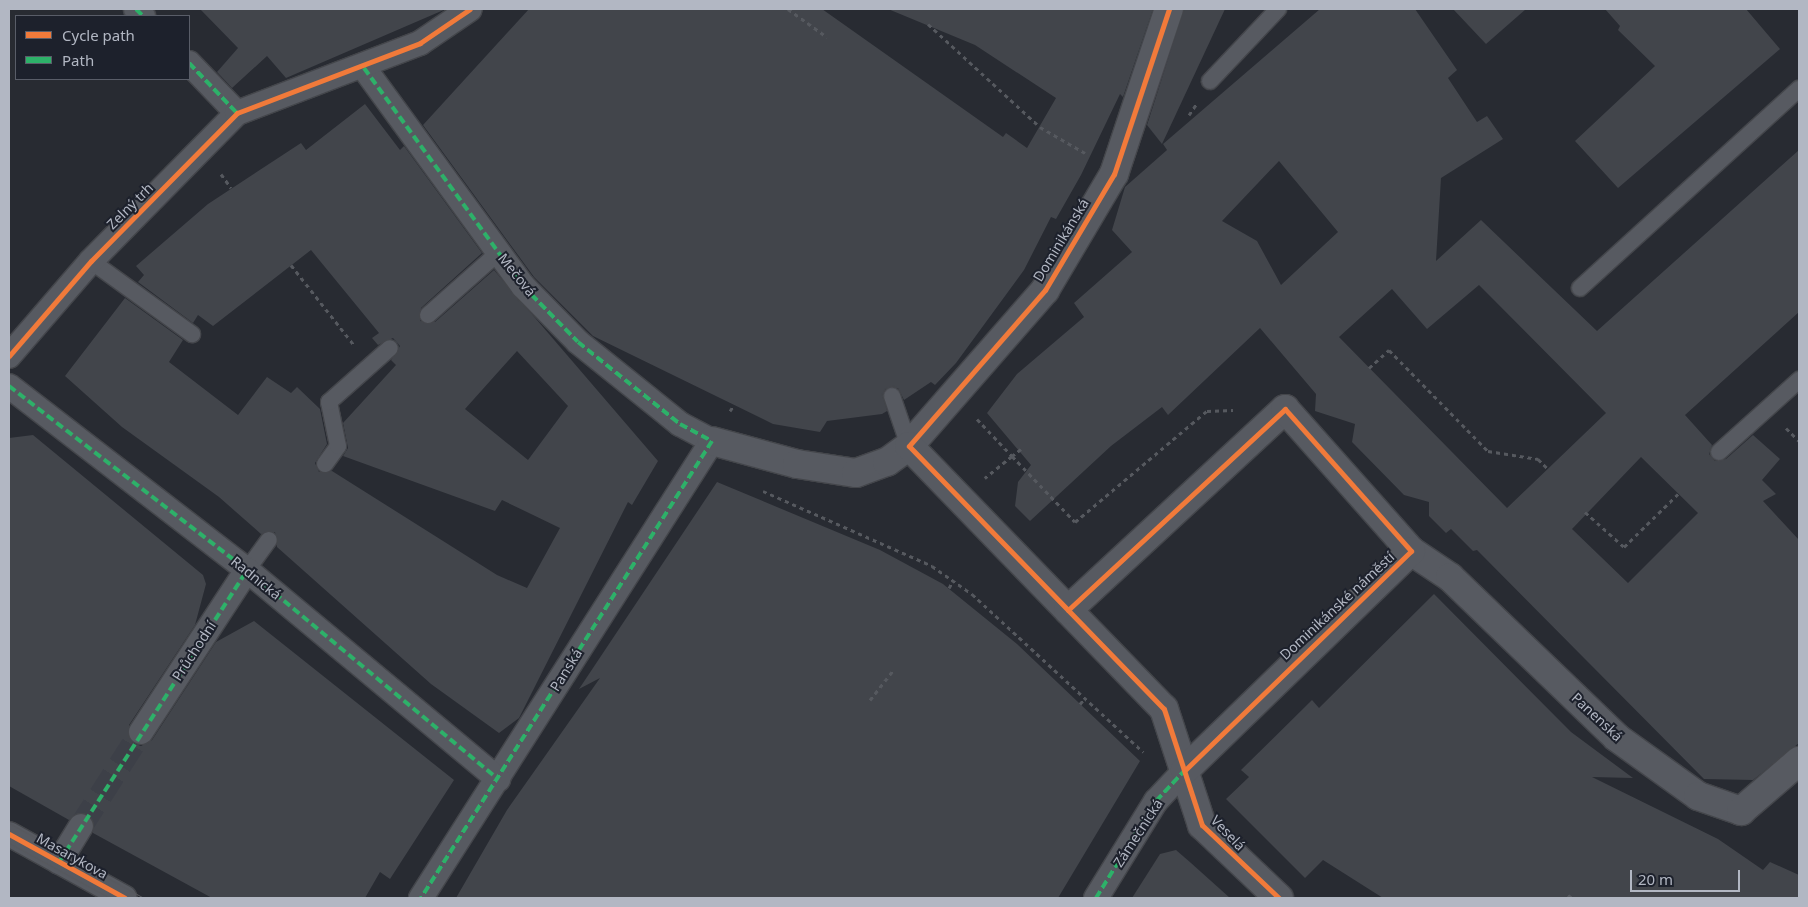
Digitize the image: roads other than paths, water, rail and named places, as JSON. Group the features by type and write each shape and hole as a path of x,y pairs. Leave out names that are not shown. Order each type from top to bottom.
{"street":[{"name":"Zelný trh","path":"9,356 91,261 238,113 285,98 420,44 470,9"},
{"name":"Dominikánská","path":"909,446 1045,290 1114,174 1168,9"},
{"path":"190,64 238,113"},
{"name":"Mečová","path":"364,68 523,286 578,342 680,424 712,442"},
{"name":"Radnická","path":"9,386 247,570 498,779"},
{"name":"Dominikánské náměstí","path":"1068,610 1285,409 1411,551 1185,770"},
{"path":"712,442 797,464 856,473 887,462 909,446 1164,709 1185,770"},
{"name":"Panská","path":"421,898 712,442"},
{"name":"Panenská","path":"1411,551 1450,577 1616,737 1698,796 1741,811 1799,761"},
{"name":"Průchodní","path":"141,732 247,570"},
{"name":"Zámečnická","path":"1096,898 1163,794 1185,770"},
{"name":"Veselá","path":"1185,770 1202,825 1279,898"},
{"path":"59,862 81,826"},
{"name":"Masarykova","path":"9,834 125,898"}],"lane":[{"path":"1210,81 1278,9"},
{"path":"1580,288 1799,90"},
{"path":"428,315 499,252"},
{"path":"91,261 192,334"},
{"path":"325,464 338,446 329,402 390,348"},
{"path":"1719,452 1799,380"},
{"path":"892,396 909,446"},
{"path":"247,570 269,540"}],"tunnel":[{"path":"81,826 141,732"}],"tram line":[{"path":"9,823 144,898"},
{"path":"9,843 110,898"}]}
